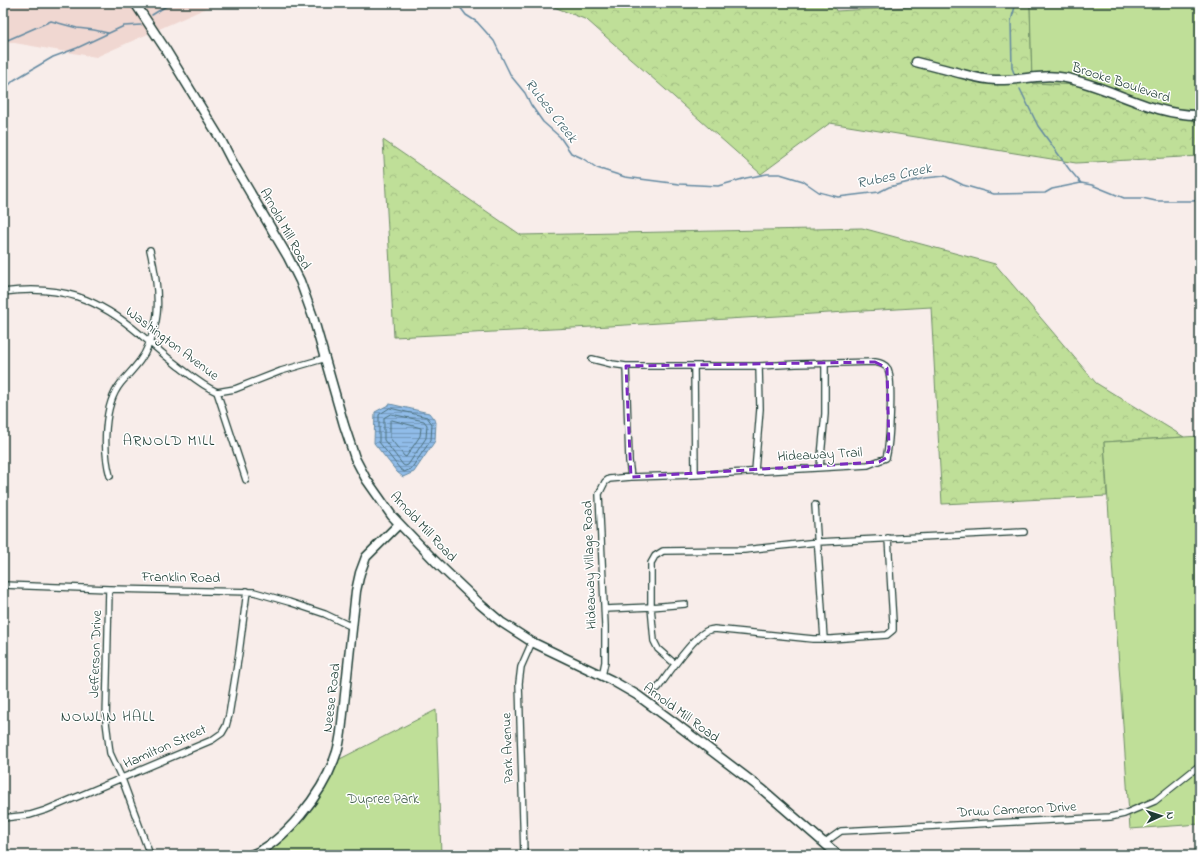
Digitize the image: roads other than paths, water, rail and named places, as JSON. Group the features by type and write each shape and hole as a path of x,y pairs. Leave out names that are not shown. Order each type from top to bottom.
{"main road":[{"name":"Arnold Mill Road","path":"135,3 166,50 221,140 288,257 306,295 355,458 372,489 383,505 399,524 481,605 510,629 532,642 637,695 670,718 763,790 838,855"},
{"name":"Brooke Boulevard","path":"916,62 983,79 996,80 1038,76 1057,76 1080,82 1171,113 1200,115"},
{"name":"Neese Road","path":"251,855 274,842 304,811 334,761 340,740 343,718 358,580 366,557 399,524"}],"street":[{"path":"110,476 107,460 106,437 112,398 121,383 145,352 156,318 157,302 150,250"},
{"name":"Washington Avenue","path":"3,292 31,289 57,291 73,294 102,307 141,334 166,357 217,392 235,389 282,371 326,358"},
{"name":"Hideaway Trail","path":"592,359 626,366 759,366 875,362 882,363 887,368 889,374 889,449 886,458 879,462 868,465 695,475 631,477"},
{"path":"820,467 825,414 825,363"},
{"path":"626,366 629,461 631,477"},
{"path":"694,366 695,475"},
{"path":"755,471 760,410 759,366"},
{"path":"217,392 246,480"},
{"name":"Hideaway Village Road","path":"602,676 605,662 599,494 605,482 609,479 631,477"},
{"path":"815,505 824,639"},
{"path":"675,664 658,649 654,641 651,607 651,563 656,556 664,551 744,550 818,542 1024,532"},
{"path":"658,688 675,664 699,636 706,631 714,629 824,639 887,635 893,630 888,538"},
{"name":"Franklin Road","path":"3,585 109,589 247,591 264,594 289,602 325,614 348,625 352,625"},
{"name":"Jefferson Drive","path":"109,589 106,722 110,753 122,779 150,855"},
{"name":"Hamilton Street","path":"3,818 30,815 122,779 142,769 212,740 222,734 229,715 247,591"},
{"path":"604,609 685,604"},
{"name":"Park Avenue","path":"524,855 519,682 521,667 532,642"},
{"name":"Druw Cameron Drive","path":"824,843 841,831 1110,817 1124,814 1155,801 1200,765"}],"water":[{"path":"390,404 429,413 436,422 435,441 414,472 403,477 397,472 374,443 375,412"}],"waterway":[{"name":"Rubes Creek","path":"152,15 171,3"},
{"name":"Rubes Creek","path":"457,3 466,15 477,22 494,41 511,76 525,93 531,105 543,122 560,137 571,153 597,168 625,177 679,184 718,186 746,178 767,174 780,174 803,181 819,192 838,197 879,192 889,187 925,178 945,176 963,185 994,194 1045,193 1052,189 1081,183 1092,185 1124,198 1142,198 1156,201 1200,200"},
{"path":"1014,73 1012,68 1011,21 1016,3"},
{"name":"Rubes Creek","path":"3,42 51,21 77,28 108,33"},
{"path":"3,91 14,80 53,57 77,48 124,26 141,25"},
{"path":"1020,89 1038,126 1081,183"}],"district":[{"name":"ARNOLD MILL","path":"169,441"},
{"name":"NOWLIN HALL","path":"108,717"}],"park label":[{"name":"Dupree Park","path":"383,799"}]}
